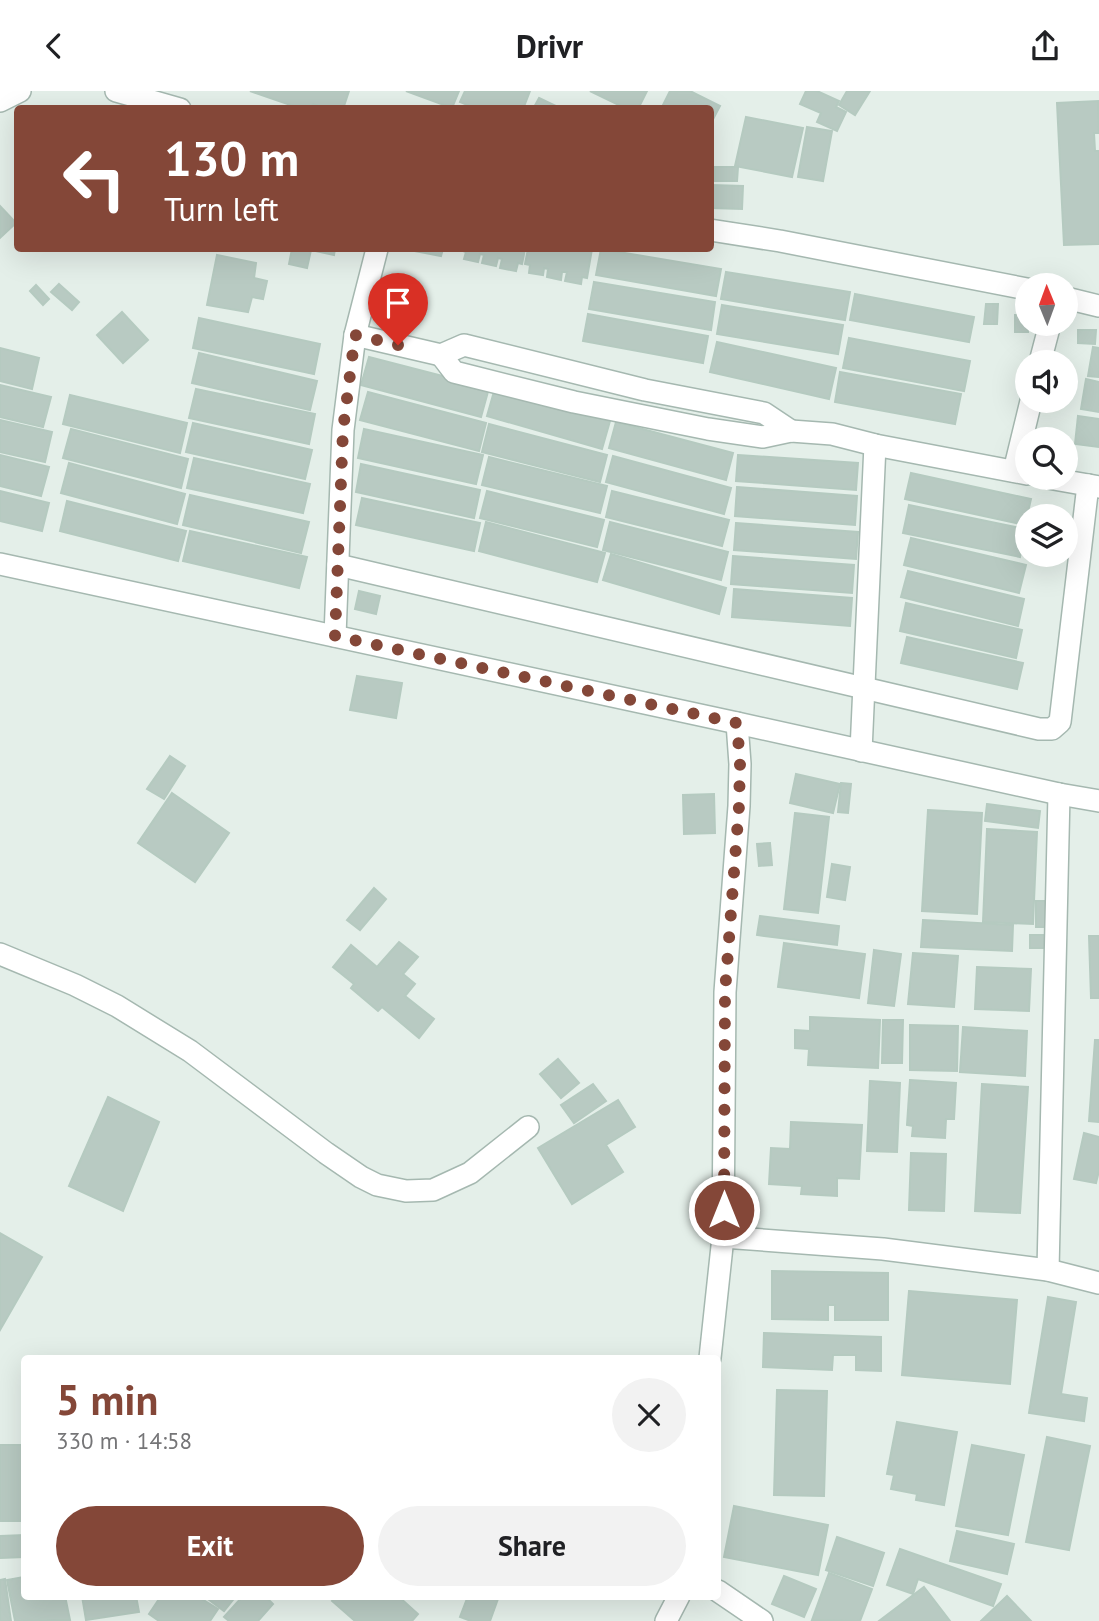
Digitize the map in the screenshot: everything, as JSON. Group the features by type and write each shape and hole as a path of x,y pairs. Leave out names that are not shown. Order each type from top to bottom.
{"street":[{"path":"0,101 20,91"},
{"path":"116,91 166,105"},
{"path":"714,231 793,243 1015,287"},
{"path":"335,636 343,430 355,335 376,252"},
{"path":"1078,301 1099,306"},
{"path":"355,335 441,355 464,345 645,390 764,413 791,431 832,434 1015,472"},
{"path":"862,751 875,445"},
{"path":"338,565 1039,729 1052,729 1060,722 1094,486"},
{"path":"0,563 1059,795 1099,801"},
{"path":"710,1355 723,1237 725,992 739,806 737,723"},
{"path":"1048,1271 1059,795"},
{"path":"0,954 75,985 117,1006 190,1051 326,1153 377,1185 406,1191 433,1190 470,1173 528,1127"},
{"path":"723,1237 883,1249 1048,1271 1099,1283"},
{"path":"721,1593 762,1621"},
{"path":"666,1621 677,1600"}],"building":[{"path":"250,91 349,91 344,105 290,105"},
{"path":"406,91 459,91 453,105 444,105"},
{"path":"465,91 530,91 525,105 467,105 460,102"},
{"path":"590,91 647,91 640,105 619,105"},
{"path":"670,91 690,91 720,106 714,117 714,105 663,105"},
{"path":"806,91 817,91 839,101 836,107 846,112 837,131 817,122 821,113 800,104"},
{"path":"847,91 870,91 855,115 839,105"},
{"path":"539,98 554,105 535,105"},
{"path":"1098,101 1099,133 1094,133 1095,151 1099,151 1099,244 1064,245 1057,103"},
{"path":"746,117 803,128 792,177 735,166"},
{"path":"807,127 832,131 823,181 798,177"},
{"path":"715,167 738,167 737,181 715,181"},
{"path":"714,185 743,186 742,209 714,208"},
{"path":"0,206 14,221 14,225 0,238"},
{"path":"291,252 311,252 307,268 289,264"},
{"path":"420,252 442,252 441,256"},
{"path":"466,252 524,252 522,264 518,263 516,271 500,268 502,259 498,258 496,266 482,263 484,255 480,254 478,262 464,259"},
{"path":"527,252 591,252 587,278 582,277 581,284 565,281 567,272 562,272 561,280 547,277 548,269 544,268 543,275 529,273 530,265 525,264"},
{"path":"600,252 619,252 721,269 716,296 596,275"},
{"path":"217,255 256,263 254,278 267,281 263,299 252,297 248,312 207,305"},
{"path":"726,272 850,292 845,320 721,299"},
{"path":"594,282 715,302 711,330 589,309"},
{"path":"59,284 79,302 72,310 51,292"},
{"path":"36,285 49,299 43,305 30,291"},
{"path":"855,294 974,317 969,342 850,320"},
{"path":"986,304 998,304 997,324 984,324"},
{"path":"722,305 843,325 838,354 717,334"},
{"path":"122,312 148,340 123,363 97,335"},
{"path":"588,314 708,336 703,363 583,341"},
{"path":"199,318 320,344 314,374 193,348"},
{"path":"1078,330 1096,330 1095,344 1078,343"},
{"path":"849,338 970,361 964,391 843,368"},
{"path":"717,342 836,368 829,399 710,372"},
{"path":"1093,347 1099,348 1099,377 1088,376"},
{"path":"0,348 39,358 32,389 0,381"},
{"path":"199,353 317,381 310,410 192,383"},
{"path":"369,357 489,388 481,417 361,385"},
{"path":"840,372 961,394 955,424 835,402"},
{"path":"1086,379 1099,382 1099,412 1081,409"},
{"path":"0,385 51,397 43,427 0,417"},
{"path":"495,388 610,421 602,449 487,416"},
{"path":"196,389 315,414 309,444 189,418"},
{"path":"368,392 486,423 479,451 360,420"},
{"path":"70,395 187,423 180,453 63,424"},
{"path":"1078,416 1099,419 1099,447 1078,444"},
{"path":"0,420 52,432 45,462 0,452"},
{"path":"616,422 733,453 726,480 609,448"},
{"path":"193,423 312,450 305,479 186,452"},
{"path":"489,424 607,455 600,482 482,452"},
{"path":"71,429 188,459 181,488 63,458"},
{"path":"364,429 483,455 476,484 358,458"},
{"path":"0,455 49,467 41,496 0,486"},
{"path":"738,455 858,463 856,490 736,481"},
{"path":"613,456 731,488 724,514 606,482"},
{"path":"489,457 607,486 600,513 482,485"},
{"path":"194,458 310,484 303,513 187,488"},
{"path":"69,463 185,494 177,524 61,493"},
{"path":"361,464 480,490 474,518 356,492"},
{"path":"911,473 1031,499 1030,504 1015,504 1015,523 905,499"},
{"path":"737,487 857,496 855,525 735,516"},
{"path":"0,491 49,503 42,531 0,521"},
{"path":"487,491 604,520 597,547 480,518"},
{"path":"612,491 729,520 722,546 606,517"},
{"path":"190,495 309,522 301,553 183,525"},
{"path":"362,498 480,523 474,551 356,525"},
{"path":"67,501 186,531 178,561 60,531"},
{"path":"909,505 1015,527 1015,556 903,533"},
{"path":"486,522 605,553 597,582 479,551"},
{"path":"610,522 728,552 721,580 603,550"},
{"path":"736,523 858,532 856,559 734,550"},
{"path":"190,531 307,557 299,588 183,561"},
{"path":"911,538 1015,562 1015,567 1026,567 1019,593 904,565"},
{"path":"611,554 726,588 719,614 603,580"},
{"path":"733,556 854,565 852,593 731,584"},
{"path":"908,571 1024,599 1018,626 901,597"},
{"path":"734,589 852,598 850,626 732,617"},
{"path":"359,591 380,596 376,614 355,609"},
{"path":"906,603 1022,630 1016,658 900,631"},
{"path":"907,637 1023,663 1017,689 901,663"},
{"path":"357,676 402,683 396,718 350,710"},
{"path":"170,756 185,766 164,799 147,789"},
{"path":"796,774 840,784 833,813 790,803"},
{"path":"841,783 851,784 848,813 838,812"},
{"path":"172,793 229,833 195,882 138,843"},
{"path":"714,794 715,833 684,834 683,795"},
{"path":"987,804 1040,811 1038,828 985,821"},
{"path":"928,810 982,813 977,914 922,911"},
{"path":"795,813 829,817 818,913 784,909"},
{"path":"987,829 1037,832 1033,924 983,922"},
{"path":"770,843 772,865 759,866 757,844"},
{"path":"832,864 850,867 845,900 827,897"},
{"path":"374,888 386,899 360,930 347,920"},
{"path":"1036,901 1051,901 1051,927 1036,927"},
{"path":"760,916 839,926 837,945 757,935"},
{"path":"923,920 1013,925 1012,951 921,947"},
{"path":"1030,935 1051,935 1051,948 1030,948"},
{"path":"1089,936 1099,936 1099,998 1091,998"},
{"path":"399,942 418,957 403,974 415,984 405,996 434,1019 419,1038 382,1007 378,1011 351,988 354,984 333,967 351,945 377,967"},
{"path":"784,943 865,954 859,998 778,987"},
{"path":"874,950 901,954 894,1006 868,1003"},
{"path":"913,953 958,956 954,1007 908,1004"},
{"path":"977,967 1031,969 1029,1011 975,1009"},
{"path":"810,1017 880,1020 878,1068 808,1065 809,1049 795,1048 795,1030 810,1031"},
{"path":"883,1020 903,1020 902,1063 882,1063"},
{"path":"910,1025 958,1026 957,1071 910,1070"},
{"path":"963,1027 1027,1031 1025,1076 960,1072"},
{"path":"1095,1040 1099,1040 1099,1122 1089,1121"},
{"path":"558,1059 579,1083 561,1098 540,1074"},
{"path":"910,1080 956,1083 954,1119 946,1119 945,1138 912,1136 913,1126 907,1125"},
{"path":"870,1081 900,1083 897,1152 867,1151"},
{"path":"593,1084 606,1101 574,1123 561,1105"},
{"path":"982,1084 1028,1087 1020,1213 975,1211"},
{"path":"108,1097 159,1122 123,1211 69,1186"},
{"path":"618,1100 635,1127 606,1145 623,1172 572,1204 538,1148"},
{"path":"791,1122 862,1125 859,1179 837,1178 837,1196 801,1194 802,1186 769,1184 771,1148 790,1149"},
{"path":"1084,1133 1099,1137 1099,1171 1096,1183 1074,1179"},
{"path":"911,1153 946,1154 944,1211 909,1210"},
{"path":"0,1233 42,1257 0,1330"},
{"path":"772,1271 888,1273 888,1320 835,1320 835,1305 828,1305 828,1320 772,1319"},
{"path":"909,1291 1017,1300 1010,1384 902,1375"},
{"path":"1048,1297 1076,1302 1061,1394 1087,1398 1084,1421 1029,1413"},
{"path":"764,1333 881,1337 881,1371 856,1370 856,1355 833,1355 832,1370 763,1367"},
{"path":"777,1390 827,1391 824,1496 774,1495"},
{"path":"897,1422 957,1432 944,1505 916,1500 917,1494 891,1489 894,1475 887,1474"},
{"path":"1047,1437 1090,1446 1069,1550 1026,1542"},
{"path":"0,1445 21,1445 21,1521 0,1521"},
{"path":"972,1445 1024,1455 1008,1535 956,1526"},
{"path":"734,1506 828,1525 818,1575 724,1557"},
{"path":"957,1531 1014,1544 1007,1574 950,1561"},
{"path":"21,1535 21,1557 0,1558 0,1536"},
{"path":"837,1537 884,1553 873,1586 826,1570"},
{"path":"900,1549 1001,1584 993,1606 918,1579 913,1594 887,1585"},
{"path":"829,1573 872,1589 860,1621 812,1620"},
{"path":"784,1576 816,1589 804,1617 772,1604"},
{"path":"21,1578 21,1600 66,1600 70,1620 15,1621 7,1580"},
{"path":"5,1579 11,1621 0,1621 0,1580"},
{"path":"924,1587 950,1621 879,1621"},
{"path":"1007,1596 1031,1621 981,1621"},
{"path":"83,1600 137,1600 139,1612 86,1620"},
{"path":"158,1600 203,1600 218,1609 210,1621 159,1621 149,1614"},
{"path":"209,1600 233,1600 224,1611"},
{"path":"239,1600 269,1600 273,1604 258,1621 229,1621 224,1617"},
{"path":"402,1600 418,1614 412,1621 355,1621 332,1601"},
{"path":"466,1600 498,1600 490,1621 471,1621 460,1617"}],"route":[{"path":"398,345 355,335 343,430 335,636 737,723 739,806 725,992 724,1210"}]}
